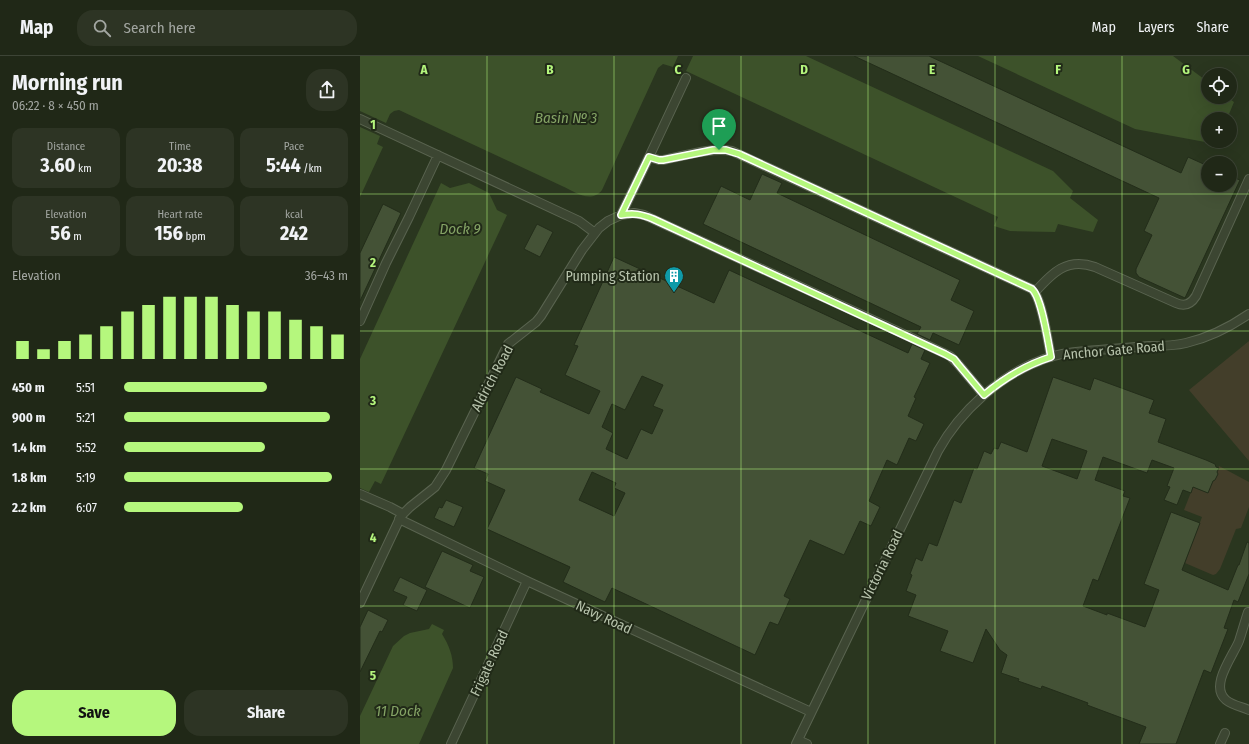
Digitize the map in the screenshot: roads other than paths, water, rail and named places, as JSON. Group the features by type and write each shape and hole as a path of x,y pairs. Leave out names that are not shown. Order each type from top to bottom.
{"lane":[{"path":"621,215 686,78"},
{"path":"360,119 578,221 595,233"},
{"path":"649,157 663,160 713,150 732,151 1026,286 1035,292 1039,302 1051,357"},
{"path":"360,321 438,155"},
{"path":"1035,292 1056,270 1068,265 1082,263 1095,267 1176,303 1184,305 1189,304 1196,296 1249,179"},
{"name":"Aldrich Road","path":"360,603 401,517 430,492 446,470 508,344 533,325 541,316 582,250 595,233 608,221 621,215 634,213 644,215 945,354 954,359 984,395"},
{"name":"Anchor Gate Road","path":"984,395 1016,373 1039,361 1051,357 1085,351 1186,343 1222,330 1249,314"},
{"name":"Victoria Road","path":"797,742 938,451 954,426 984,395"},
{"name":"Navy Road","path":"364,495 394,509 401,517 527,581 811,712"},
{"name":"Frigate Road","path":"451,744 527,581"},
{"path":"1248,612 1239,641 1225,667 1220,684 1221,691 1226,700 1249,710"},
{"path":"1220,744 1224,733"},
{"path":"797,742 807,744"}],"water":[{"name":"Basin № 3","path":"360,56 678,56 673,67 663,64 658,68 602,190 593,196 583,196 399,110 390,114 386,123 360,111"},
{"path":"693,56 806,56 1053,171 1073,191 1070,198 1098,220 1093,232 1058,224 1055,232 1010,231 994,226 998,217 686,71"},
{"path":"978,56 1173,56 1201,77 1201,104 1233,104 1230,112 1201,112 1201,141 1135,129"},
{"path":"360,127 380,136 377,144 383,147 360,197"},
{"name":"Dock 9","path":"441,183 450,188 469,183 489,193 497,210 507,215 381,484 375,481 369,492 360,488 360,359"},
{"name":"11 Dock","path":"432,624 444,630 442,634 450,651 453,668 419,744 360,744 360,716 393,646 404,636 410,633 429,629"}],"place":[{"name":"Pumping Station","path":"674,293"}]}
